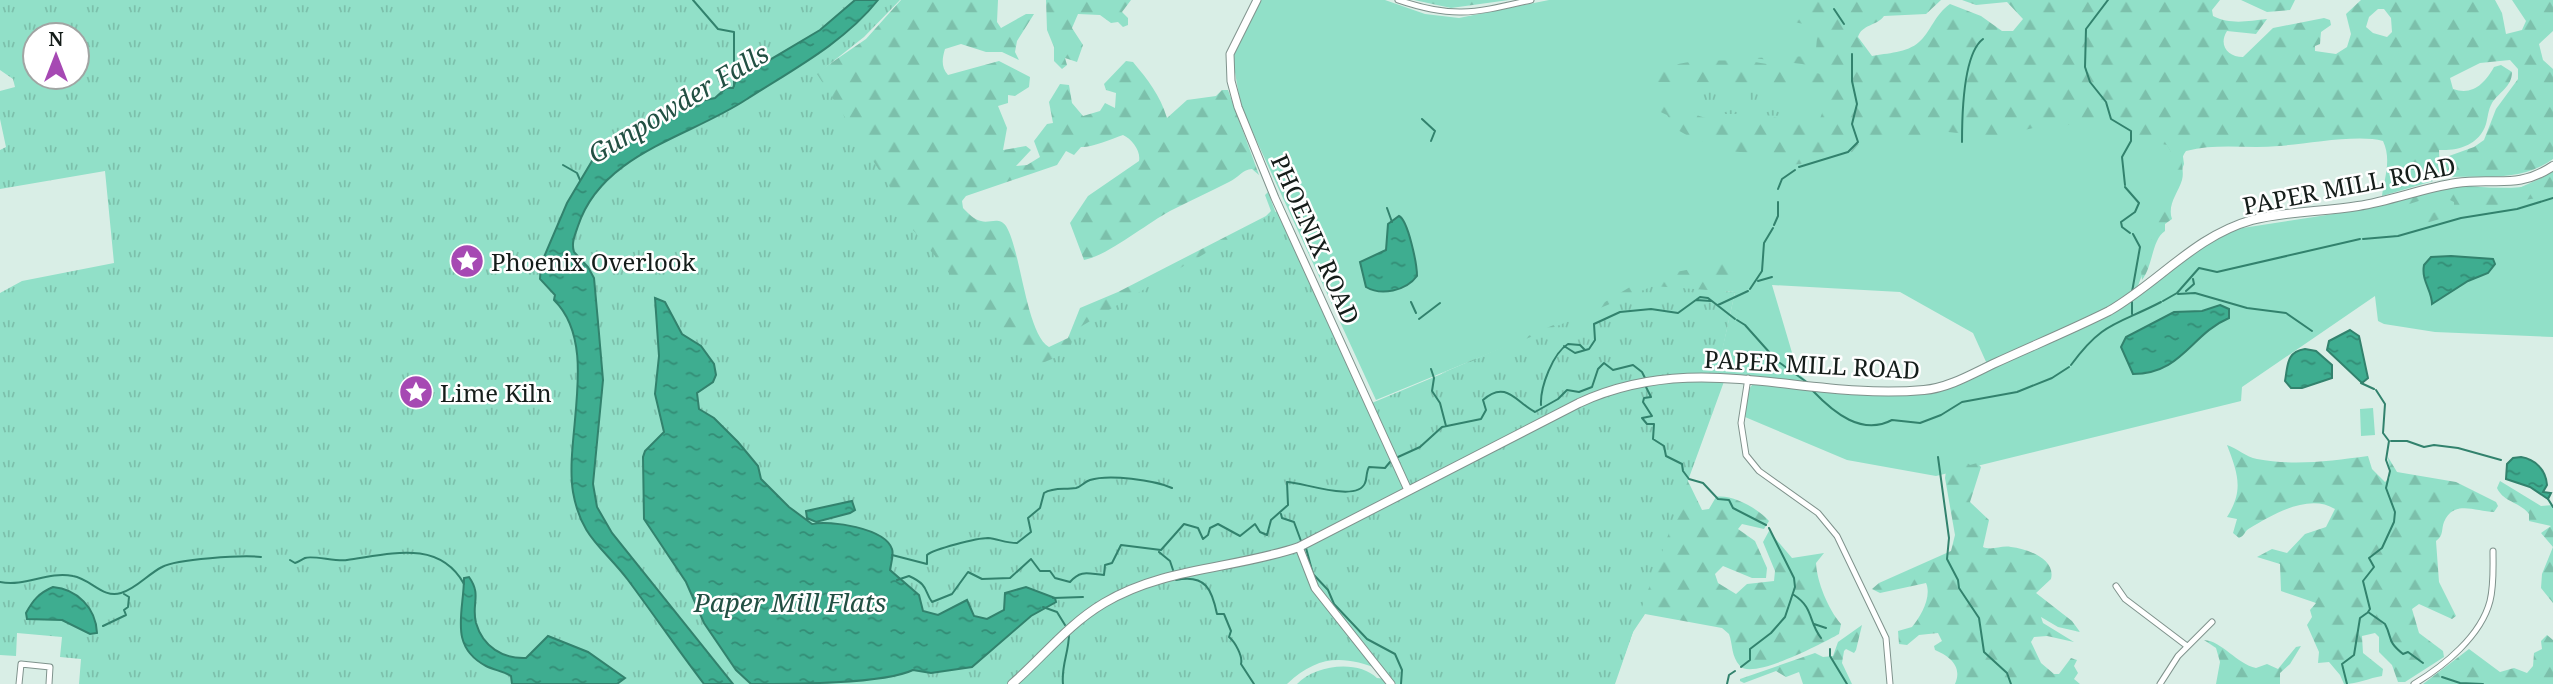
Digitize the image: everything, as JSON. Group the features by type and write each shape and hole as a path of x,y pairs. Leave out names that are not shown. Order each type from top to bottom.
{"main road":[{"name":"PAPER MILL ROAD","path":"1012,684 1063,632 1122,593 1197,569 1269,556 1299,547 1615,388 1665,379 1748,378 1815,387 1895,391 1937,388 2109,311 2130,299 2194,247 2234,227 2268,217 2373,203 2451,184 2529,180 2553,166"}],"street":[{"name":"PHOENIX ROAD","path":"1257,0 1230,54 1231,81 1238,107 1275,198 1408,490"},
{"path":"1398,0 1433,12 1459,14 1531,0"},
{"path":"1748,378 1741,422 1746,454 1759,471 1818,513 1837,536 1886,638 1890,684"},
{"path":"1299,547 1315,588 1391,684"},
{"path":"2414,684 2449,659 2484,617 2492,592 2493,551"},
{"path":"2116,586 2125,599 2187,646"},
{"path":"2160,684 2187,646 2212,622"},
{"path":"19,684 21,664 50,667 49,684"}],"green space":[{"path":"0,0 900,0 864,37 817,74 890,187 896,210 1030,368 1069,352 1075,330 1277,211 1367,405 1653,286 1735,292 1717,375 1726,376 1614,684 1538,679 1534,684 1297,684 1314,672 1336,667 1359,668 1377,678 1386,679 1381,670 1367,665 1331,660 1309,667 1287,684 79,684 81,659 60,657 62,637 17,633 16,656 0,655 0,293 22,281 114,263 105,171 0,189 0,150 6,147 0,119 0,91 15,87 13,79 0,70"},
{"path":"901,0 998,0 997,22 1001,28 1026,14 1034,14 1017,41 1015,52 1019,60 1002,52 986,52 961,44 945,49 943,60 948,75 999,61 1030,77 1029,87 1015,96 1008,95 1008,103 998,106 1007,128 1003,150 1026,146 1031,150 1016,166 1027,165 1040,157 1034,141 1047,124 1053,123 1049,102 1060,84 1069,85 1072,103 1083,116 1100,111 1105,103 1115,108 1116,93 1106,90 1104,84 1126,61 1133,62 1149,82 1167,118 1187,100 1216,96 1222,90 1228,90 1259,175 1252,169 1246,170 1093,257 1084,260 1070,223 1088,196 1139,161 1135,146 1123,135 1081,147 1074,155 1066,151 1057,165 966,196 962,201 963,208 978,220 1000,221 1006,226 1035,326 1041,339 1049,347 1068,338 1080,308 1118,292 1266,216 1271,211 1265,195 1268,192 1364,452 587,258 802,83 866,39"},
{"path":"1046,0 1131,0 1122,12 1128,18 1128,25 1123,27 1118,22 1111,23 1100,15 1078,14 1072,28 1083,45 1077,62 1065,58 1067,65 1062,69 1054,61 1054,47 1047,30"},
{"path":"1261,0 1385,0 1425,14 1459,18 1549,0 1866,0 1841,62 2165,30 2184,164 2136,291 2096,314 1987,364 1973,333 1900,292 1772,285 1798,373 1808,382 1717,373 1735,292 1653,286 1376,400 1241,107 1232,55"},
{"path":"1414,0 1509,0 1451,8"},
{"path":"1799,0 1941,0 1926,14 1884,16 1863,30 1858,37 1872,56 1914,46 1950,4 1981,16 2002,31 2013,31 2023,19 2007,2 1976,5 1962,0 2220,0 2212,10 2213,16 2220,19 2240,22 2267,19 2256,34 2227,31 2224,36 2226,49 2233,55 2243,57 2273,28 2324,18 2330,20 2331,25 2321,32 2320,44 2315,46 2315,51 2336,54 2347,47 2351,34 2346,14 2361,0 2495,0 2502,13 2506,34 2522,30 2526,21 2512,0 2553,0 2553,31 2539,44 2543,60 2553,69 2553,159 2529,171 2504,176 2448,175 2444,167 2447,158 2484,140 2496,109 2518,79 2518,69 2510,60 2480,63 2450,78 2453,89 2467,91 2478,87 2494,67 2501,65 2512,72 2508,86 2492,103 2483,131 2473,142 2459,148 2439,150 2440,179 2382,196 2387,169 2386,148 2383,141 2372,139 2267,147 2209,147 2186,151 2182,158 2182,180 2171,209 2172,219 2165,224 2165,231 2157,240 2142,280 2141,271 2157,224 2157,209 2173,186 2175,159 2167,145 2142,140 2125,124 2116,121 2033,128 1995,137 1939,131 1909,139 1858,145 1852,152 1800,164 1774,166 1751,153 1728,151 1690,137 1676,129 1667,115 1654,109 1653,96 1686,102 1693,114 1712,120 1774,117 1791,122 1819,121 1833,86 1832,72 1802,64 1753,58 1812,56 1816,49 1818,27 1794,22 1806,14","holes":["2378,9 2384,9 2391,18 2392,32 2387,37 2373,33 2366,27 2369,17"]},
{"path":"2241,0 2295,0 2290,10 2267,12"},
{"path":"1743,60 1824,75 1825,87 1819,90 1785,83 1651,82 1658,73 1680,64"},
{"path":"1694,87 1740,87 1740,114 1695,114"},
{"path":"1749,87 1786,88 1785,116 1749,115"},
{"path":"2553,170 2553,337 2435,332 2384,324 2378,321 2375,296 2242,387 2241,401 1936,476 1847,460 1745,417 1748,390 1753,384 1919,394 2109,314 2195,249 2236,229 2366,209 2462,185 2499,189 2522,187 2540,180"},
{"path":"2553,173 2553,195 2474,209 2409,228 2401,223 2454,206 2454,202 2434,198 2392,210 2373,212 2381,205 2450,187 2519,188"},
{"path":"1721,257 1735,280 1728,280 1729,288 1723,294 1440,374 1600,305 1645,278 1707,266"},
{"path":"2373,408 2375,435 2361,436 2360,409"},
{"path":"2227,445 2253,458 2271,461 2326,461 2368,456 2372,469 2385,482 2390,478 2388,457 2397,472 2456,482 2496,502 2498,506 2494,512 2466,508 2454,511 2448,515 2436,541 2439,582 2456,616 2452,619 2419,604 2412,609 2419,633 2443,651 2444,657 2405,682 2398,682 2392,665 2379,652 2379,637 2375,633 2362,636 2363,653 2383,669 2382,676 2344,684 2329,662 2318,663 2319,652 2307,625 2312,617 2310,610 2316,603 2281,591 2280,564 2257,557 2272,549 2287,553 2305,534 2326,527 2335,509 2314,503 2292,507 2250,528 2239,538 2233,533 2237,519 2227,517 2236,498 2238,482"},
{"path":"1960,457 1970,465 1977,463 1981,467 1970,502 1989,520 1983,547 2025,550 2039,556 2049,566 2051,579 2036,593 2072,621 2080,632 2058,627 2041,617 2043,623 2074,642 2047,636 2034,637 2031,642 2041,663 2054,674 2059,674 2071,658 2077,660 2074,666 2078,673 2074,679 2080,684 1955,684 1956,667 1950,659 1935,650 1934,646 1942,641 1938,633 1919,635 1907,645 1899,644 1898,631 1912,627 1925,606 1928,594 1926,583 1880,593 1872,589 1879,583 1951,551 1955,535 1945,478 1946,471 1961,466"},
{"path":"1687,479 1702,510 1709,509 1716,497 1730,498 1752,507 1769,521 1764,529 1742,524 1738,529 1755,541 1767,568 1766,578 1752,578 1723,566 1715,574 1718,583 1736,594 1747,584 1774,581 1775,571 1763,542 1769,531 1792,558 1824,553 1816,563 1817,570 1828,603 1841,624 1839,634 1788,659 1747,669 1737,662 1729,634 1722,628 1645,614 1633,632 1615,684 1406,684"},
{"path":"2500,481 2541,506 2553,505 2553,547 2541,533 2551,526 2529,521 2529,514 2525,510 2500,493 2497,488"},
{"path":"2553,547 2553,603 2541,588 2542,574"},
{"path":"1862,625 1854,653 1846,649 1844,651 1842,663 1852,684 1803,684 1799,672 1786,677 1776,671 1744,683 1740,681 1815,653 1823,657 1833,656 1838,642"},
{"path":"2547,635 2553,640 2553,684 2423,684 2469,649 2500,672 2514,668 2527,673 2533,666 2534,653 2542,649 2541,641"},
{"path":"2204,640 2217,644 2242,662 2256,668 2267,664 2278,669 2296,647 2301,646 2290,664 2280,673 2280,684 2216,684 2220,662 2216,648"}],"water":[{"path":"855,0 878,0 850,30 817,55 747,99 650,149 627,164 607,181 590,201 574,239 574,252 594,278 603,380 593,484 597,507 612,533 733,684 704,684 581,521 573,492 571,470 578,366 575,341 568,319 554,300 555,295 540,279 541,264 567,203 592,161 629,134 700,101 715,98 726,88 733,88 736,80 820,30"},
{"path":"1399,216 1409,234 1417,276 1400,288 1372,290 1366,287 1360,262 1386,250 1388,224"},
{"path":"2431,257 2493,259 2495,264 2488,273 2468,281 2432,304 2424,276 2424,265"},
{"name":"Paper Mill Flats","path":"655,298 665,302 682,334 701,346 714,364 716,375 713,382 697,393 699,409 714,418 738,442 758,466 761,479 789,507 812,524 831,523 856,527 887,542 893,551 890,570 919,595 923,611 938,615 967,600 974,616 987,619 1004,610 1005,593 1026,587 1055,598 1056,602 1031,616 972,667 931,673 913,670 860,681 751,684 736,670 704,623 686,582 644,519 643,457 645,451 664,432 655,394 659,356"},
{"path":"2220,305 2229,309 2229,318 2216,325 2163,368 2133,374 2121,347 2126,337 2174,312 2202,311"},
{"path":"2350,330 2359,336 2368,378 2362,383 2327,350 2329,341"},
{"path":"2305,349 2316,351 2332,365 2332,378 2302,388 2291,388 2285,381 2289,360 2294,353"},
{"path":"2513,458 2531,460 2542,470 2547,485 2543,492 2551,493 2548,499 2530,487 2506,479 2507,464"},
{"path":"852,501 855,510 850,513 816,522 807,518 806,511"},
{"path":"469,577 476,594 476,623 484,639 495,650 509,656 526,658 548,636 588,652 625,678 617,684 512,684 511,676 474,658 462,638 464,578"},
{"path":"53,587 70,592 84,601 93,616 97,633 90,634 62,620 27,619 26,613 34,601"}],"waterway":[{"name":"Gunpowder Falls","path":"693,0 718,29 734,32 734,86"},
{"path":"2108,0 2086,29 2085,67 2090,82 2106,102 2111,119 2131,131 2131,141 2122,157 2125,185"},
{"path":"1834,9 1844,24"},
{"path":"1962,142 1963,103 1968,72 1971,58 1983,39"},
{"path":"1799,167 1848,152 1858,142 1852,124 1857,104 1852,81 1852,54"},
{"path":"1422,119 1435,131 1431,141"},
{"path":"563,165 577,173 580,180"},
{"path":"1778,189 1782,179 1795,170"},
{"path":"2125,187 2139,203 2135,212 2121,222 2122,227 2130,233"},
{"path":"2363,239 2398,236 2461,218 2517,209 2553,198"},
{"path":"1774,225 1778,216 1778,202"},
{"path":"1387,208 1392,222"},
{"path":"1750,289 1762,271 1764,243 1773,228"},
{"path":"2132,292 2140,247 2133,234"},
{"path":"2163,301 2177,293 2199,268 2217,272 2360,239"},
{"path":"1758,281 1772,277"},
{"path":"2186,291 2194,284 2193,279"},
{"path":"1718,305 1748,291"},
{"path":"2178,294 2195,293 2247,308 2286,313 2312,331"},
{"path":"1564,346 1575,353 1589,349 1595,340 1594,324 1620,312 1651,309 1678,313 1700,297 1708,298 1735,319"},
{"path":"1696,300 1711,301"},
{"path":"1411,302 1416,313"},
{"path":"2132,302 2132,314"},
{"path":"2071,365 2102,332 2161,302"},
{"path":"1419,319 1440,303"},
{"path":"1737,320 1745,325 1778,362"},
{"path":"1541,405 1545,380 1562,348 1568,344 1580,345 1585,350"},
{"path":"1398,457 1420,447 1442,427 1481,419 1486,410 1483,400 1491,394 1505,392 1535,412 1558,399 1567,390 1579,392 1592,387 1598,369 1604,363 1613,370 1633,365 1645,378"},
{"path":"1780,363 1808,383"},
{"path":"1813,391 1839,414 1859,424 1881,424 1892,420 1920,423 1941,415 1962,402 2017,392 2052,378 2069,367"},
{"path":"1431,369 1434,378 1432,391 1440,403 1446,426"},
{"path":"2361,383 2374,389"},
{"path":"1645,385 1651,397 1644,398 1643,402 1652,416 1642,418 1647,424 1654,424 1653,439 1664,446 1666,456 1682,464 1689,479 1703,483 1718,499 1729,500 1733,508 1766,525"},
{"path":"2368,612 2370,609 2363,581 2374,567 2369,558 2382,548 2394,522 2395,512 2386,488 2390,471 2386,460 2389,441 2383,433 2385,404 2376,390"},
{"path":"2391,441 2407,441 2424,447 2434,445 2458,448 2501,460"},
{"path":"1938,457 1949,538 1947,559 1958,580 1959,588 1979,618 1984,652 2007,673 2011,684"},
{"path":"897,580 909,576 915,579 923,585 932,602 952,594 968,572 982,579 1010,578 1031,559 1040,571 1050,571 1055,578 1070,582 1082,574 1104,575 1105,565 1112,563 1121,545 1161,550 1184,524 1198,528 1203,539 1210,528 1218,524 1240,536 1255,524 1260,532 1267,535 1271,520 1288,505 1287,482 1329,490 1352,491 1360,489 1365,483 1369,467 1385,468 1390,462"},
{"path":"892,555 927,564 927,555 966,542 988,538 1017,543 1031,532 1028,518 1040,508 1044,493 1055,489 1076,488 1098,478 1131,479 1172,488"},
{"path":"2548,499 2553,507"},
{"path":"1281,514 1282,518 1294,522 1301,541"},
{"path":"1741,667 1750,660 1750,649 1771,633 1785,617 1795,587 1794,578 1769,528"},
{"path":"1306,548 1313,574 1328,590 1334,604 1367,639 1395,654 1402,670 1401,684"},
{"path":"1159,552 1170,561 1173,570"},
{"path":"290,560 295,563 308,557 343,560 396,553 427,555 441,560 454,570 464,584"},
{"path":"0,582 73,576 115,594 132,588 170,564 210,558 261,557"},
{"path":"1176,580 1194,579 1210,591 1217,614 1224,614 1231,631 1229,637 1238,649 1241,664 1254,684"},
{"path":"103,626 126,615 124,610 128,607 129,597 124,594"},
{"path":"1794,595 1805,605 1821,638"},
{"path":"1053,598 1083,597"},
{"path":"1043,607 1057,612 1065,625"},
{"path":"2368,612 2385,624 2392,642 2403,654 2408,652 2423,663"},
{"path":"2347,684 2342,664 2354,655 2360,618 2367,613"},
{"path":"1814,624 1826,628"},
{"path":"1063,684 1069,634"},
{"path":"1830,649 1830,656 1847,684"},
{"path":"1727,684 1729,675 1735,671"},
{"path":"2442,677 2460,683 2483,684"}],"place":[{"name":"Phoenix Overlook","path":"467,261"},
{"name":"Lime Kiln","path":"416,392"}]}
